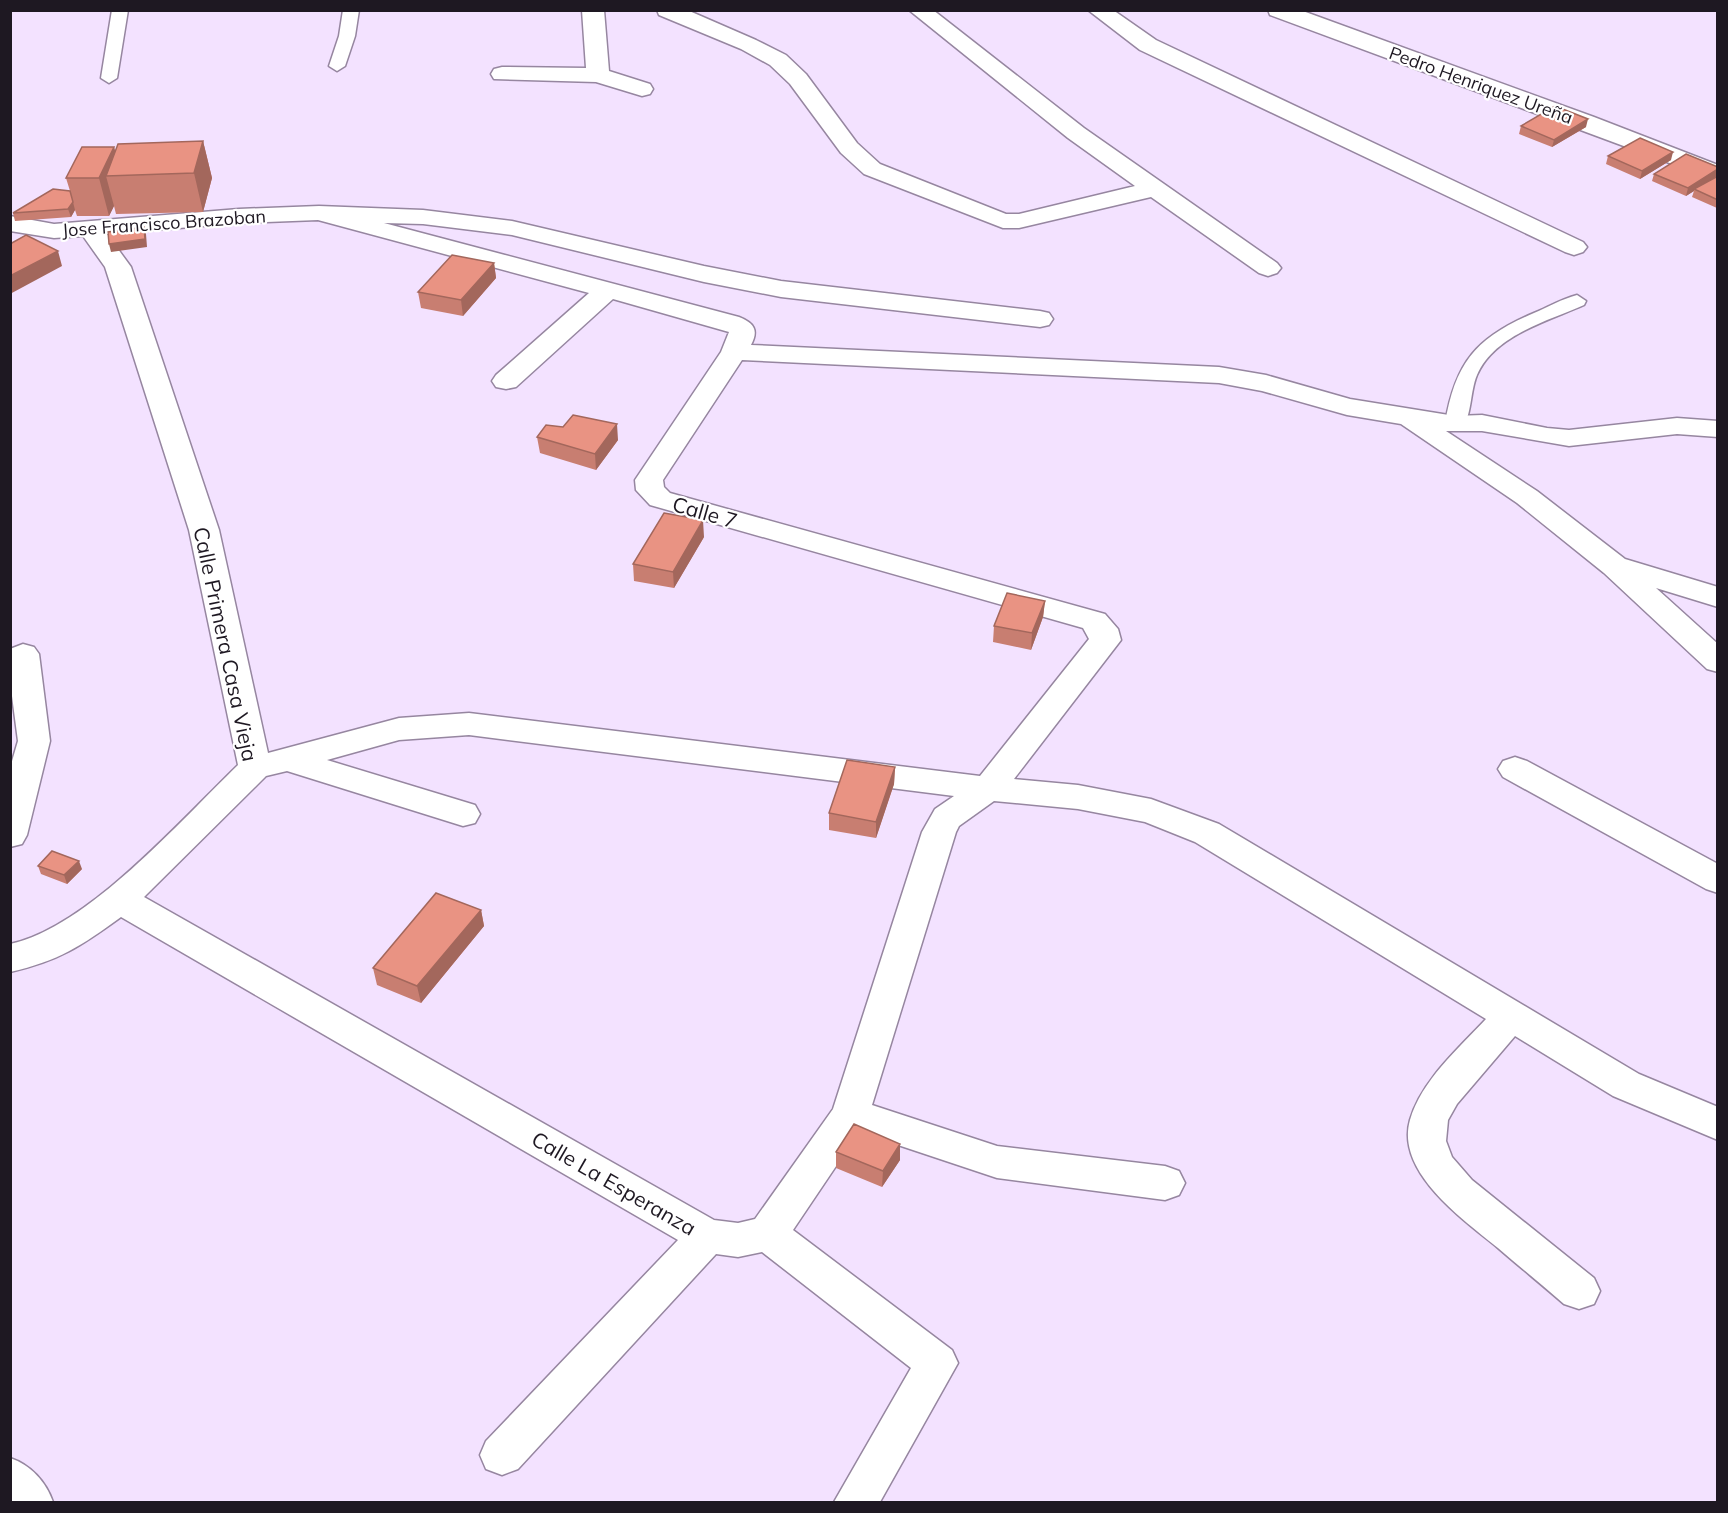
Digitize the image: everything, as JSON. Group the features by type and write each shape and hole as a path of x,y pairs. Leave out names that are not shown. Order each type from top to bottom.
{"street":[{"path":"593,10 598,75"},
{"path":"667,10 767,54 786,66 821,108 857,159 872,169 1003,221 1018,221 1152,189"},
{"path":"919,10 1152,189 1268,268"},
{"path":"1098,10 1148,45 1574,247"},
{"name":"Pedro Henriquez Ureña","path":"1278,10 1586,122 1718,174"},
{"path":"502,74 598,75 642,89"},
{"path":"319,213 423,217 472,222 512,228 704,274 781,289 1040,319"},
{"name":"Jose Francisco Brazoban","path":"10,223 20,227 54,231 238,216 319,213"},
{"name":"Calle 7","path":"319,213 609,289 730,322 742,328 742,337 734,352 649,480 650,490 660,499 1094,621 1102,629 1105,640 988,789"},
{"name":"Calle Primera Casa Vieja","path":"10,958 48,947 75,932 120,900 255,768 204,530 118,267 90,228"},
{"path":"506,381 609,289"},
{"path":"734,352 1219,375 1266,384 1347,407 1455,423 1482,423 1569,438 1677,426 1718,429"},
{"path":"1401,415 1527,497 1614,566 1718,662"},
{"path":"1614,566 1718,597"},
{"path":"10,835 34,741 23,654"},
{"path":"255,768 399,729 469,724 988,789 1078,797 1151,812 1207,833 1626,1085 1718,1124"},
{"path":"287,759 464,814"},
{"path":"1515,769 1718,880"},
{"path":"856,1503 937,1363 768,1234 850,1114 939,832 947,818 988,789"},
{"name":"Calle La Esperanza","path":"120,900 707,1236 738,1240 768,1234"},
{"path":"1510,1016 1443,1093 1430,1120 1427,1141 1436,1165 1458,1192 1579,1291"},
{"path":"850,1114 997,1162 1165,1183"},
{"path":"502,1455 707,1236"},
{"path":"10,1478 31,1503"}],"lane":[{"path":"110,78 120,10"},
{"path":"337,66 347,36 351,10"},
{"path":"1455,423 1458,401 1466,374 1485,347 1512,330 1577,301"}],"building":[{"path":"1555,106 1588,119 1554,140 1521,126"},
{"path":"1640,138 1673,152 1642,171 1608,156"},
{"path":"203,141 194,173 106,176 118,144"},
{"path":"82,147 114,147 99,178 66,178"},
{"path":"1686,154 1718,167 1718,169 1688,188 1654,174"},
{"path":"1718,176 1718,200 1694,189"},
{"path":"53,189 70,191 73,202 68,209 13,213"},
{"path":"144,227 145,239 109,244 108,232"},
{"path":"26,235 58,251 10,276 10,244"},
{"path":"452,255 494,263 461,300 418,292"},
{"path":"573,415 617,424 595,454 537,437 546,425 563,427"},
{"path":"664,513 703,520 673,572 633,564"},
{"path":"1007,593 1045,601 1032,633 994,626"},
{"path":"847,760 895,767 876,822 829,813"},
{"path":"52,851 79,861 64,875 38,866"},
{"path":"436,893 481,910 417,986 373,968"},
{"path":"854,1124 900,1144 883,1171 836,1152"}]}
